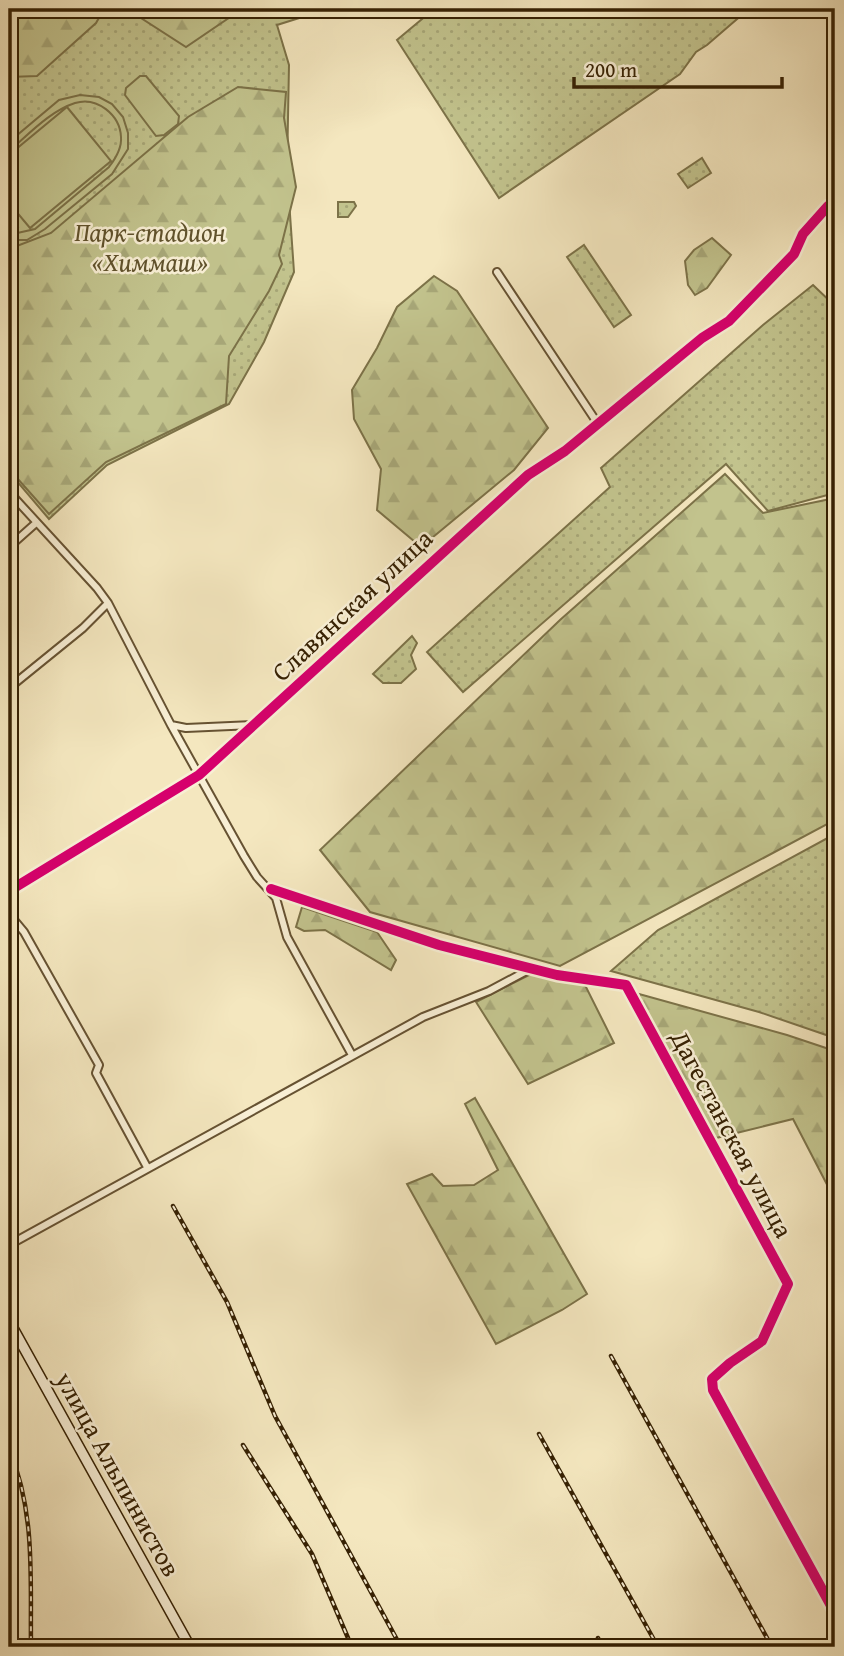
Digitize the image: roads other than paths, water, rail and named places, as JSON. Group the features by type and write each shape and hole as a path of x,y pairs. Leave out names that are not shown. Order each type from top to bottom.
{"main road":[{"name":"улица Альпинистов","path":"9,1321 190,1647"}],"street":[{"name":"Славянская улица","path":"9,891 199,775 528,475 565,451 729,321 794,254 803,234 828,206"},
{"path":"497,272 598,424"},
{"path":"9,492 108,603 171,725 250,867 271,890 278,903 287,937 352,1055"},
{"path":"9,547 36,523"},
{"path":"9,688 83,628 108,603"},
{"path":"171,725 186,728 247,727 256,724"},
{"name":"Дагестанская улица","path":"271,890 439,945 557,975 626,985 788,1284 762,1341 712,1379 713,1390 835,1613"},
{"path":"9,914 24,932 86,1041 99,1065 96,1073 147,1167"},
{"path":"9,1245 430,1013 489,991 532,968"}],"railway":[{"path":"173,1206 227,1302 275,1416 401,1647"},
{"path":"611,1356 772,1647"},
{"path":"539,1434 658,1647"},
{"path":"243,1445 312,1554 348,1638"},
{"path":"9,1449 18,1473 28,1522 31,1647"},
{"path":"598,1638 603,1647"}],"park label":[{"name":"Парк-стадион «Химмаш»","path":"150,247"}]}
